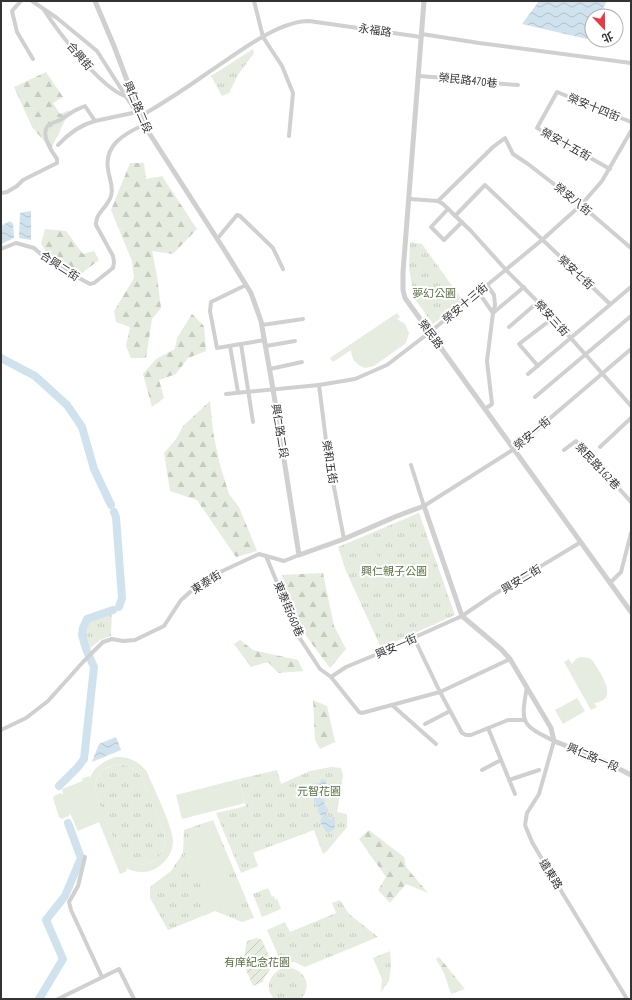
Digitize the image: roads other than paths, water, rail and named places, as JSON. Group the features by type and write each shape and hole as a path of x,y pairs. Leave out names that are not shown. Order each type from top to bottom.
{"street":[{"path":"21,1 12,11 17,32 33,59"},
{"path":"32,1 57,18 97,51 126,96 141,116"},
{"name":"興仁路二段","path":"95,1 144,125 246,285 256,307 262,325 270,369 299,555"},
{"path":"254,1 263,37 282,66 293,93 289,136"},
{"name":"榮民路","path":"424,1 410,199 403,272 403,290 408,304 430,332 631,612"},
{"name":"合興街","path":"43,8 55,26 100,79 119,94 126,96"},
{"name":"永福路","path":"141,116 263,37 292,23 309,21 421,37 422,34 479,44 580,55 631,63"},
{"name":"榮民路470巷","path":"418,76 518,85"},
{"name":"榮安十四街","path":"557,92 631,122"},
{"name":"榮安十五街","path":"557,92 537,128 610,169"},
{"path":"1,193 7,192 23,180 57,163 57,159 51,151 45,130 53,122 60,121 72,111 85,106 95,121"},
{"path":"58,146 67,135 87,123 137,112"},
{"name":"合興二街","path":"1,249 16,243 34,248 50,262 90,284 94,283 113,268 113,256 96,225 96,219 108,203 113,187 108,169 108,160 112,148 116,142 131,130 144,125"},
{"name":"榮安十三街","path":"226,394 320,385 355,379 387,365 479,293 581,205 602,181 631,131"},
{"name":"榮安八街","path":"438,202 493,147 505,138 513,154 581,205 631,248"},
{"name":"榮安七街","path":"455,216 485,185 610,304"},
{"path":"410,199 438,202"},
{"name":"榮安三街","path":"438,202 462,222 506,270 524,287 631,406"},
{"path":"448,209 431,227 444,240 462,222"},
{"path":"217,239 238,216 240,216 273,248 283,269"},
{"path":"246,285 211,302 210,311 217,348 241,344 295,341"},
{"path":"485,408 492,404 487,361 495,305 494,295 487,285"},
{"path":"493,313 524,287"},
{"path":"528,374 631,287"},
{"path":"479,293 493,313"},
{"path":"509,328 538,302"},
{"path":"535,397 631,316"},
{"path":"538,366 519,344 553,318"},
{"path":"262,325 303,319"},
{"path":"241,344 253,422"},
{"path":"230,346 238,392"},
{"name":"榮安一街","path":"424,506 514,449 631,349"},
{"path":"270,369 302,362"},
{"name":"榮和五街","path":"320,385 328,456 344,539"},
{"path":"600,446 631,418"},
{"name":"榮民路162巷","path":"564,450 576,441 631,502"},
{"path":"411,465 462,616 510,658 551,728 554,741"},
{"path":"266,556 284,561 344,539 394,517 424,506"},
{"path":"610,583 621,572 631,532"},
{"name":"興安二街","path":"462,616 493,595 581,542"},
{"name":"東泰街","path":"1,730 26,718 48,701 103,642 112,639 123,641 135,640 164,626 181,600 198,585 259,554 266,556"},
{"name":"東泰街660巷","path":"266,556 292,622 301,640 320,669 331,677 356,710 362,713 392,705"},
{"name":"興安一街","path":"331,677 346,667 462,616"},
{"path":"414,638 440,692 464,734 471,735 508,720 525,720"},
{"path":"392,705 440,692 510,658"},
{"path":"527,687 523,705 525,720 530,728 554,741"},
{"path":"392,705 436,744"},
{"path":"425,724 450,711"},
{"path":"488,728 515,794"},
{"name":"興仁路一段","path":"554,741 604,761 631,775"},
{"name":"遠東路","path":"554,741 539,794 527,813 525,825 542,860 627,999"},
{"path":"482,770 501,760"},
{"path":"510,780 538,770"},
{"path":"85,857 78,886 69,902 71,910 102,977"},
{"path":"58,999 119,969 134,999"}],"water":[{"path":"539,1 607,1 603,8 584,8 584,38 522,24"},
{"path":"31,211 31,240 19,238 20,213"},
{"path":"10,221 13,224 14,238 1,244 1,226"},
{"path":"116,737 121,750 92,762 99,744"},
{"path":"322,779 326,780 326,786 318,794 325,801 324,804 328,809 326,814 327,817 332,820 332,817 335,817 334,829 327,833 320,822 322,816 317,812 319,807 316,803 314,804 314,798 305,792 306,789 313,787 312,784 319,783"}],"waterway":[{"path":"1,358 35,376 67,405 82,427 94,469 111,505"},
{"path":"114,512 116,517 122,598 119,607"},
{"path":"59,786 84,759 94,667 82,635 83,628 87,619 113,610"},
{"path":"39,999 63,959 46,920 65,896 81,858 68,823"}],"park label":[{"name":"夢幻公園","path":"434,293"},
{"name":"興仁親子公園","path":"394,571"},
{"name":"元智花園","path":"319,791"},
{"name":"有庠紀念花園","path":"257,962"}]}
